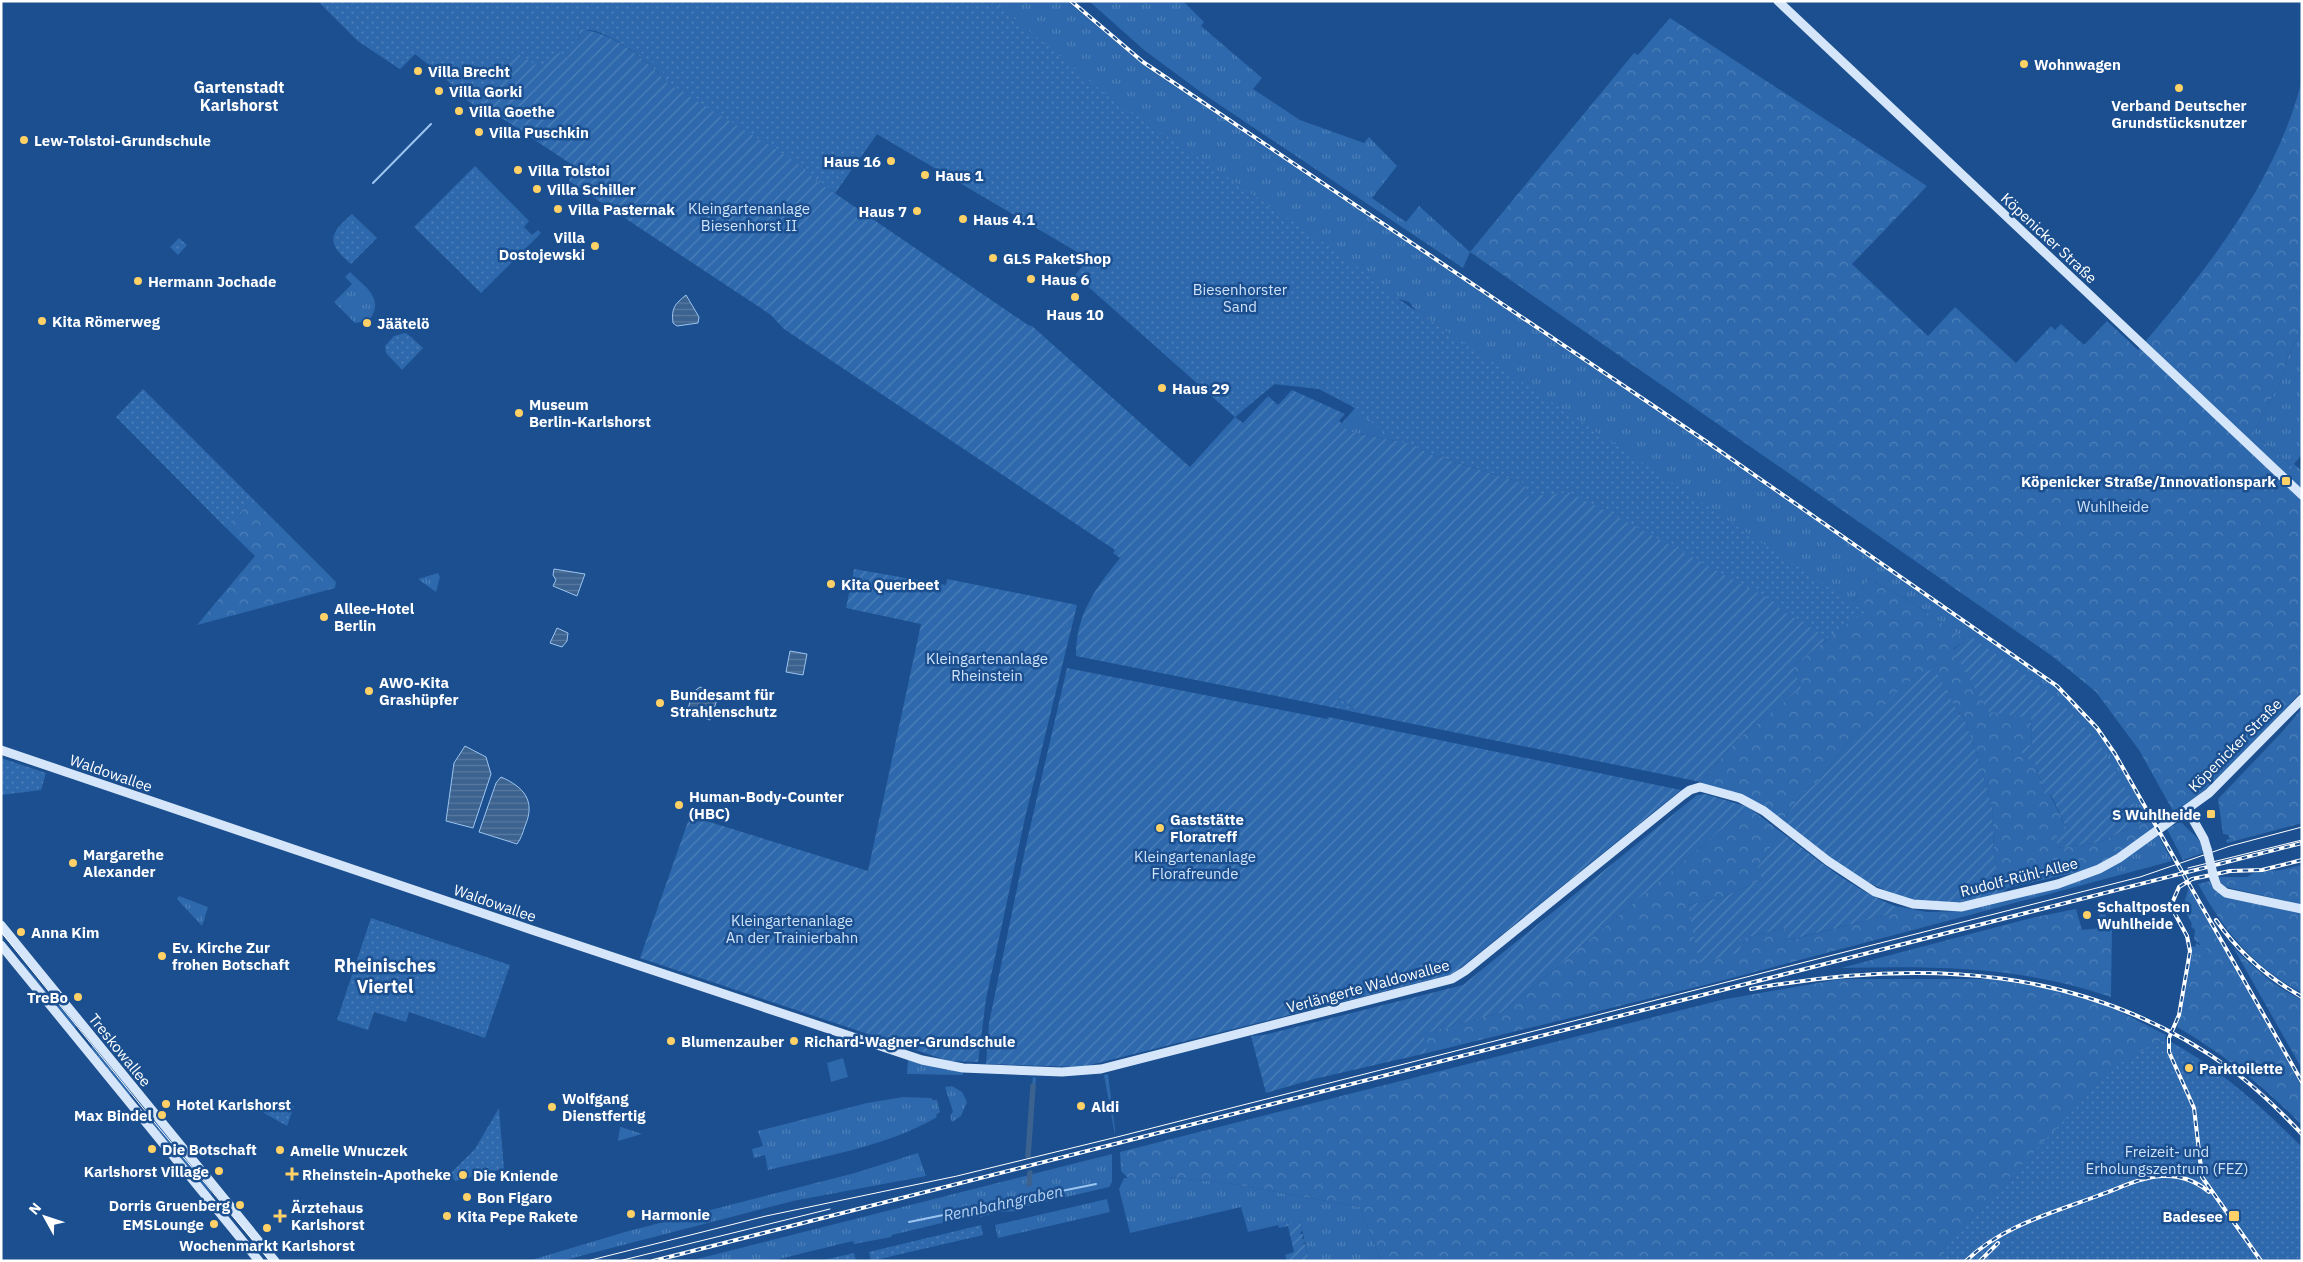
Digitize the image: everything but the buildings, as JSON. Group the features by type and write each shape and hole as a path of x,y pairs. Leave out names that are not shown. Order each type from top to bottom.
{"street":[{"name":"Köpenicker Straße","path":"1778,1 2302,495"},
{"name":"Köpenicker Straße","path":"2187,810 2219,784 2302,699"},
{"name":"Waldowallee","path":"1,750 891,1050 948,1066 982,1069"},
{"name":"Rudolf-Rühl-Allee","path":"1700,787 1730,794 1754,805 1847,875 1875,892 1913,904 1944,908 1981,904 2082,876 2119,858 2187,810"},
{"name":"Verlängerte Waldowallee","path":"982,1069 1062,1072 1101,1069 1452,979 1465,971 1683,795 1690,790 1700,787"},
{"path":"2187,810 2204,839 2217,886 2226,893 2302,909"},
{"name":"Treskowallee","path":"1,925 275,1261"},
{"name":"Treskowallee","path":"1,945 260,1261"}],"green space":[{"name":"Biesenhorster Sand","path":"318,1 1067,1 1142,64 1706,444 2056,687 2096,728 2114,754 2155,829 2151,831 2126,792 1970,636 1966,640 1910,601 1869,579 1825,641 1816,630 1564,493 1523,497 1526,484 1432,455 1411,444 1350,432 1341,424 1355,408 1319,389 1273,384 1235,417 1075,275 1089,259 877,134 835,193 669,84 624,45 592,30 576,31 580,36 567,58 514,51 480,109 467,100 441,74 415,54 400,69 358,41","holes":["1393,297 1409,302 1422,318"]},
{"name":"Biesenhorster Sand","path":"318,1 993,1 1108,96 1336,251 1403,302 1865,612 1824,640 1565,494 1523,497 1526,484 1395,441 1351,405 1319,389 1276,383 1235,417 1076,275 1092,260 877,134 835,193 796,162 669,84 660,67 602,31 576,29 578,41 567,58 542,70 514,51 480,109 467,100 441,74 415,54 400,69 358,41"},
{"path":"1089,1 1183,1 1204,22 1201,26 1262,78 1253,89 1300,120 1364,143 1369,137 1397,166 1372,198 1406,222 1419,206 1470,252 1463,268 1202,93 1144,50"},
{"name":"Wuhlheide","path":"1670,18 1927,186 1852,264 1928,336 1955,307 2016,363 2051,326 2055,330 2061,324 2084,345 2107,321 2138,350 2213,257 2257,190 2275,155 2290,118 2302,80 2302,329 2288,356 2280,383 2253,433 2302,475 2302,691 2225,773 2191,800 2173,811 2139,750 2096,692 2052,656 1470,252 1634,53 1638,55"},
{"name":"Kleingartenanlage Biesenhorst II","path":"576,29 602,34 615,40 639,56 669,84 796,162 814,179 1032,326 1190,467 1235,417 1243,423 1268,396 1278,405 1292,390 1345,414 1339,421 1350,432 1411,444 1432,455 1526,484 1523,497 1564,493 1565,490 1767,598 1788,615 1816,630 1825,641 1793,666 1801,688 1736,741 1701,782 1354,712 1355,709 1338,697 1336,708 1076,656 1079,627 1083,615 1095,592 1120,558 1113,553 1115,550 784,329 771,315 569,181 574,166 482,105 514,51 542,69 556,50 567,58 580,36"},
{"path":"475,166 529,221 524,227 532,235 538,230 541,233 481,293 414,227"},
{"path":"352,214 377,238 351,264 337,249 334,238 339,226"},
{"path":"179,238 187,245 178,255 170,247"},
{"path":"350,272 371,293 375,305 370,319 366,317 361,322 355,323 334,302 352,284 345,277"},
{"path":"2302,329 2302,454 2294,464 2302,471 2302,475 2253,433 2280,383 2288,356"},
{"path":"405,333 423,348 402,370 386,353 385,346 394,336"},
{"path":"143,389 253,499 225,527 116,417"},
{"path":"253,499 336,582 335,588 197,625 255,556 225,527"},
{"path":"854,569 946,585 947,579 1077,605 1025,818 986,999 978,1062 949,1061 640,958 690,816 868,871 921,624 846,608"},
{"path":"438,573 440,577 436,592 418,579"},
{"path":"1869,579 1910,601 1966,640 1953,649 2031,718 2032,745 2021,751 2036,766 2045,795 2050,795 2067,829 2057,848 2100,842 2144,821 2151,831 2130,847 2091,869 2008,888 2002,893 1994,855 1992,807 1980,763 1963,715 1902,687 1846,745 1818,782 1801,794 1782,822 1704,785 1701,782 1736,741 1801,688 1793,666 1825,641"},
{"path":"1970,636 2049,692 2074,715 2099,743 2144,821 2100,842 2057,848 2057,832 2067,829 2051,795 2045,795 2036,766 2021,752 2021,746 2032,745 2031,718 1989,712 1953,650"},
{"name":"Kleingartenanlage Florafreunde","path":"1067,668 1327,719 1328,717 1681,790 1453,974 1082,1067 986,1064 989,1023 1026,845"},
{"path":"1934,668 1959,714 1963,715 1980,763 1992,807 1994,855 2002,893 1949,903 1925,902 1902,897 1880,888 1839,864 1783,821 1801,794 1818,782 1846,745 1896,692 1910,681"},
{"path":"1338,697 1355,709 1354,712 1336,708"},
{"path":"2302,708 2302,823 2227,843 2226,840 2230,839 2228,835 2223,834 2218,799 2282,732"},
{"path":"1,758 46,773 41,790 1,795"},
{"path":"1705,794 1748,807 1503,1012 1423,1034 1427,1053 1314,1079 1266,1093 1251,1036 1264,1035 1463,985 1697,795"},
{"path":"1748,807 1781,832 1757,868 1762,880 1723,897 1688,905 1741,952 1739,939 1786,928 1790,940 1895,913 1895,906 1927,912 1963,911 1966,916 1713,983 1427,1053 1422,1034 1503,1012"},
{"path":"2182,823 2200,841 2203,853 2183,860 2167,829"},
{"path":"1781,832 1850,882 1895,906 1895,913 1789,940 1785,928 1740,939 1741,952 1699,963 1688,905 1723,897 1762,880 1757,868"},
{"path":"2158,835 2172,861 1966,916 1963,911 2008,901 2123,860"},
{"path":"2302,865 2302,906 2226,887 2220,883 2218,877 2247,877 2255,872 2281,870"},
{"path":"2210,881 2214,889 2302,912 2302,993 2269,972 2230,932 2218,917 2198,884"},
{"path":"2189,886 2302,1087 2302,1125 2243,1072 2211,1048 2177,1027 2192,959 2194,956 2205,958 2207,949 2200,947 2200,944 2194,940 2195,930 2191,926 2192,924 2183,907"},
{"path":"179,896 208,907 202,926 177,899"},
{"path":"2076,909 2082,930 2101,928 2099,916 2103,909 2112,929 2111,997 2044,979 1978,970 1910,967 1841,968 2031,918"},
{"path":"371,918 510,965 485,1038 409,1012 406,1022 374,1012 368,1030 337,1020"},
{"path":"2196,943 2207,949 2205,958 2194,957 2180,1015 2191,946 2195,947"},
{"path":"2233,947 2265,976 2302,1000 2302,1069"},
{"path":"23,963 58,1006 61,1005 132,1093 128,1096 90,1049 93,1046 76,1025 75,1030"},
{"path":"1840,979 1990,979 2057,990 2109,1006 2166,1035 2164,1044 1964,1261 1381,1261 1360,1207 1228,1183 1167,1177 1129,1179 1121,1171 1120,1152 1721,1000"},
{"name":"Freizeit- und Erholungszentrum (FEZ)","path":"2164,1038 2202,1061 2237,1087 2302,1147 2302,1261 1938,1261 1961,1228 2117,1065"},
{"path":"843,1058 848,1077 831,1082 827,1063"},
{"path":"908,1059 962,1072 963,1075 907,1074"},
{"path":"1108,1074 1115,1129 1115,1135 1104,1075"},
{"path":"1033,1077 1036,1078 1029,1149 1026,1150"},
{"path":"952,1086 962,1092 967,1102 961,1116 952,1122 950,1115 953,1112 945,1087"},
{"path":"903,1097 932,1098 932,1100 937,1100 940,1112 936,1115 937,1117 897,1136 854,1150 768,1170 765,1155 754,1158 752,1149 763,1146 758,1131 867,1103"},
{"path":"282,1106 294,1106 287,1126 264,1113 265,1110"},
{"path":"499,1108 504,1169 455,1181 450,1174 475,1149"},
{"path":"146,1110 209,1185 212,1196 143,1113"},
{"path":"621,1127 642,1134 618,1141"},
{"path":"918,1153 926,1176 793,1201 561,1261 528,1261 625,1232 855,1173"},
{"path":"1112,1154 1112,1182 1109,1187 1019,1208 1018,1211 1000,1212 980,1217 979,1214 892,1235 891,1237 854,1244 853,1241 771,1261 689,1261"},
{"path":"1167,1177 1228,1183 1360,1207 1381,1261 1309,1261 1300,1220 1248,1232 1241,1207 1130,1233 1119,1189 1124,1178"},
{"path":"1107,1199 1110,1212 998,1238 995,1225"},
{"path":"1300,1220 1302,1231 1300,1234 1303,1234 1302,1239 1305,1242 1303,1244 1305,1244 1309,1261 1287,1261 1285,1255 1294,1252 1288,1226 1279,1228 1278,1225 1288,1222 1289,1225 1290,1222"},
{"path":"981,1225 983,1235 871,1261 869,1252"},
{"path":"854,1253 856,1261 819,1261"}],"shaded area":[{"path":"686,295 699,317 698,323 677,326 673,323 673,310"},
{"path":"554,569 585,574 577,596 553,586 556,580 553,575"},
{"path":"557,628 568,633 567,641 562,647 550,643"},
{"path":"790,651 807,654 803,675 786,672"},
{"path":"700,687 719,694 710,720 687,712 693,692"},
{"path":"465,746 486,757 491,774 473,828 446,821 454,763"},
{"path":"501,777 522,790 528,802 528,817 517,844 479,832 496,783"}],"waterway":[{"path":"373,183 431,124"},
{"name":"Rennbahngraben","path":"1028,1156 1033,1086"},
{"name":"Rennbahngraben","path":"1029,1184 1030,1173"},
{"name":"Rennbahngraben","path":"909,1222 1096,1184"}],"tram line":[{"path":"587,1261 766,1216 957,1176 1117,1137 2140,877 2230,846 2302,827"},
{"path":"2188,868 2302,840"},
{"path":"1,932 159,1128 270,1261"},
{"path":"619,1261 830,1209"}],"railway":[{"path":"1071,1 1143,62 1707,442 2057,686 2097,728 2115,754 2302,1082"},
{"path":"653,1261 2302,843"},
{"path":"2261,1261 2202,1177 2194,1108 2169,1052 2169,1038 2179,1015 2190,951 2187,936 2175,914 2173,901 2179,887 2192,879 2230,871 2262,870 2302,860"},
{"path":"2216,920 2244,954 2265,973 2302,997"},
{"path":"1751,989 1815,979 1877,974 1940,973 2001,978 2061,990 2120,1009 2177,1035 2242,1077 2302,1134"},
{"path":"1966,1261 1995,1238 2029,1221 2138,1181 2162,1176 2175,1177 2193,1182 2209,1192"},
{"path":"1980,1261 1998,1243"}],"place":[{"name":"Wohnwagen","path":"2024,64"},
{"name":"Villa Brecht","path":"418,71"},
{"name":"Verband Deutscher Grundstücksnutzer","path":"2179,88"},
{"name":"Villa Gorki","path":"439,91"},
{"name":"Villa Goethe","path":"459,111"},
{"name":"Villa Puschkin","path":"479,132"},
{"name":"Lew-Tolstoi-Grundschule","path":"24,140"},
{"name":"Haus 16","path":"891,161"},
{"name":"Villa Tolstoi","path":"518,170"},
{"name":"Haus 1","path":"925,175"},
{"name":"Villa Schiller","path":"537,189"},
{"name":"Villa Pasternak","path":"558,209"},
{"name":"Haus 7","path":"917,211"},
{"name":"Haus 4.1","path":"963,219"},
{"name":"Villa Dostojewski","path":"595,246"},
{"name":"GLS PaketShop","path":"993,258"},
{"name":"Haus 6","path":"1031,279"},
{"name":"Hermann Jochade","path":"138,281"},
{"name":"Haus 10","path":"1075,297"},
{"name":"Kita Römerweg","path":"42,321"},
{"name":"Jäätelö","path":"367,323"},
{"name":"Haus 29","path":"1162,388"},
{"name":"Museum Berlin-Karlshorst","path":"519,413"},
{"name":"Köpenicker Straße/Innovationspark","path":"2286,481"},
{"name":"Kita Querbeet","path":"831,584"},
{"name":"Allee-Hotel Berlin","path":"324,617"},
{"name":"AWO-Kita Grashüpfer","path":"369,691"},
{"name":"Bundesamt für Strahlenschutz","path":"660,703"},
{"name":"Human-Body-Counter (HBC)","path":"679,805"},
{"name":"S Wuhlheide","path":"2211,814"},
{"name":"Gaststätte Floratreff","path":"1160,828"},
{"name":"Margarethe Alexander","path":"73,863"},
{"name":"Schaltposten Wuhlheide","path":"2087,915"},
{"name":"Anna Kim","path":"21,932"},
{"name":"Ev. Kirche Zur frohen Botschaft","path":"162,956"},
{"name":"TreBo","path":"78,997"},
{"name":"Blumenzauber","path":"671,1041"},
{"name":"Richard-Wagner-Grundschule","path":"794,1041"},
{"name":"Parktoilette","path":"2189,1068"},
{"name":"Hotel Karlshorst","path":"166,1104"},
{"name":"Aldi","path":"1081,1106"},
{"name":"Wolfgang Dienstfertig","path":"552,1107"},
{"name":"Max Bindel","path":"162,1115"},
{"name":"Die Botschaft","path":"152,1149"},
{"name":"Amelie Wnuczek","path":"280,1150"},
{"name":"Karlshorst Village","path":"219,1171"},
{"name":"Rheinstein-Apotheke","path":"292,1174"},
{"name":"Die Kniende","path":"463,1175"},
{"name":"Bon Figaro","path":"467,1197"},
{"name":"Dorris Gruenberg","path":"240,1205"},
{"name":"Harmonie","path":"631,1214"},
{"name":"Ärztehaus Karlshorst","path":"280,1216"},
{"name":"Kita Pepe Rakete","path":"447,1216"},
{"name":"Badesee","path":"2234,1216"},
{"name":"EMSLounge","path":"214,1224"},
{"name":"Wochenmarkt Karlshorst","path":"267,1228"}],"district":[{"name":"Gartenstadt Karlshorst","path":"239,96"},
{"name":"Rheinisches Viertel","path":"385,975"}],"park label":[{"name":"Kleingartenanlage Rheinstein","path":"987,666"},
{"name":"Kleingartenanlage An der Trainierbahn","path":"792,928"}]}
